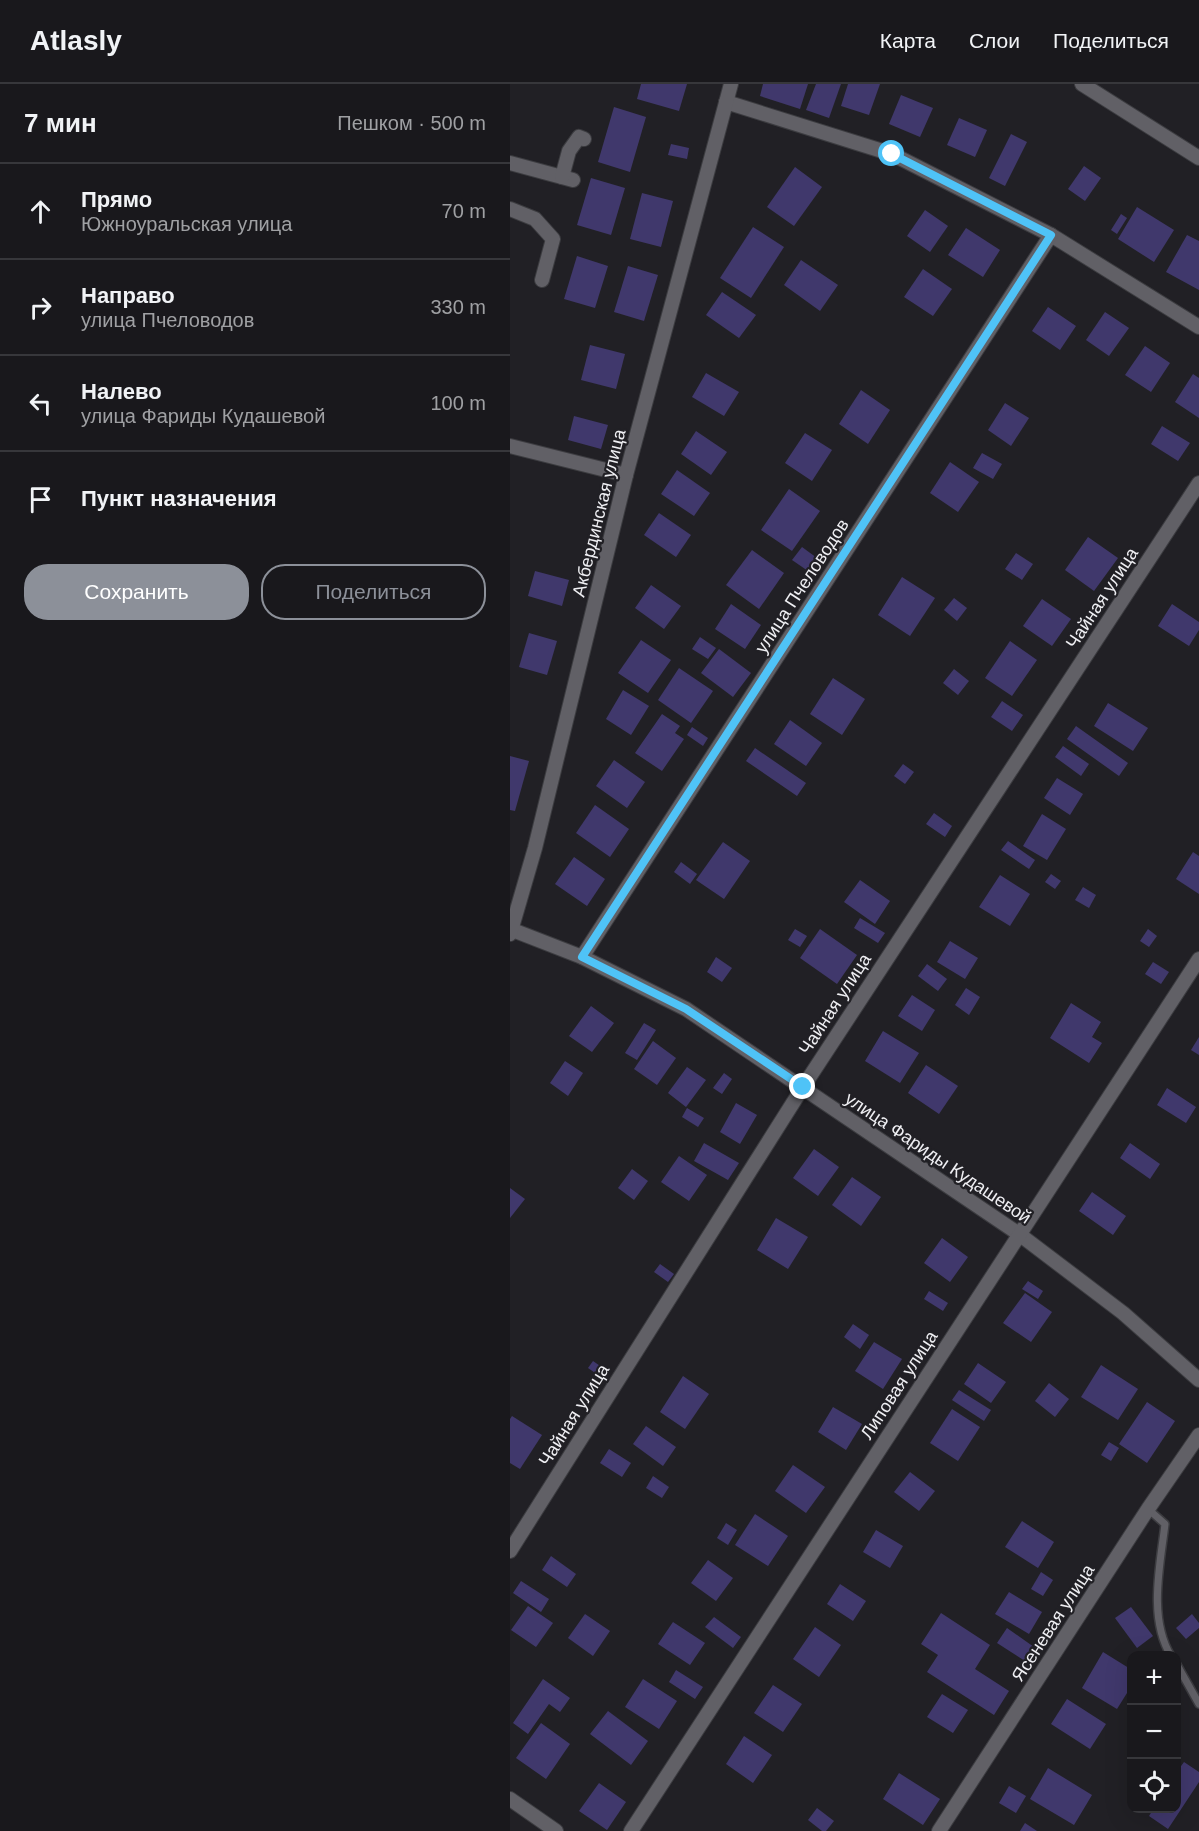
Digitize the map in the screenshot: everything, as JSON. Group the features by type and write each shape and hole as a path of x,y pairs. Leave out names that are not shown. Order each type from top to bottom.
{"street":[{"name":"Акбердинская улица","path":"510,931 535,848 626,475 731,84"},
{"path":"1082,84 1199,158"},
{"path":"726,102 892,154 1051,235 1199,327"},
{"path":"510,163 567,178 569,151 579,137 584,139"},
{"path":"510,209 535,219 553,239 542,280"},
{"name":"улица Пчеловодов","path":"582,957 1051,235"},
{"path":"510,446 626,475"},
{"name":"Чайная улица","path":"510,1551 803,1087 1199,483"},
{"name":"улица Фариды Кудашевой","path":"510,931 582,957 686,1009 1018,1234 1123,1313 1199,1380"},
{"name":"Липовая улица","path":"631,1831 1199,959"},
{"name":"Ясеневая улица","path":"939,1831 1148,1509 1199,1435"},
{"path":"510,1799 556,1831"}],"lane":[{"path":"1148,1509 1165,1524 1158,1600 1160,1629 1170,1651"},
{"path":"1181,1672 1199,1704"}],"building":[{"path":"641,84 687,84 679,111 637,99"},
{"path":"763,84 808,84 800,109 760,96"},
{"path":"816,84 841,84 829,118 806,110"},
{"path":"848,84 880,84 869,115 841,106"},
{"path":"901,95 933,108 920,137 889,124"},
{"path":"614,107 646,117 630,172 598,162"},
{"path":"959,118 987,130 975,157 947,145"},
{"path":"1011,134 1027,142 1005,186 989,178"},
{"path":"671,144 689,148 687,159 668,155"},
{"path":"1084,166 1101,178 1085,201 1068,189"},
{"path":"795,167 822,187 794,226 767,207"},
{"path":"591,178 625,188 611,235 577,225"},
{"path":"642,193 673,201 661,247 630,239"},
{"path":"1137,207 1174,230 1154,262 1118,239"},
{"path":"925,210 948,226 930,252 907,236"},
{"path":"1121,214 1127,218 1117,234 1111,230"},
{"path":"753,227 784,247 751,298 720,278"},
{"path":"966,228 1000,250 983,277 948,255"},
{"path":"1187,235 1199,241 1199,290 1166,272"},
{"path":"577,256 608,266 595,308 564,299"},
{"path":"801,260 838,285 820,311 784,285"},
{"path":"628,266 658,275 644,321 614,312"},
{"path":"923,269 952,289 933,316 904,297"},
{"path":"722,292 756,315 739,338 706,315"},
{"path":"1048,307 1076,326 1060,350 1032,331"},
{"path":"1105,312 1129,328 1109,356 1086,340"},
{"path":"590,345 625,354 616,389 581,380"},
{"path":"1145,346 1170,363 1151,392 1125,375"},
{"path":"706,373 739,392 724,416 692,397"},
{"path":"1193,374 1199,378 1199,418 1175,402"},
{"path":"861,390 890,410 868,444 839,424"},
{"path":"1005,403 1029,418 1011,446 988,430"},
{"path":"574,416 608,425 601,449 568,440"},
{"path":"1162,426 1190,443 1178,461 1151,444"},
{"path":"696,431 727,452 711,475 681,454"},
{"path":"805,433 832,450 812,481 785,463"},
{"path":"982,453 1002,464 993,479 973,468"},
{"path":"950,462 979,482 958,512 930,493"},
{"path":"677,470 710,493 694,516 661,494"},
{"path":"789,489 820,511 792,551 761,530"},
{"path":"659,513 691,535 676,557 644,535"},
{"path":"1088,537 1118,558 1094,591 1065,570"},
{"path":"802,547 817,558 808,571 792,560"},
{"path":"752,550 784,573 759,609 726,585"},
{"path":"1016,553 1033,564 1022,580 1005,569"},
{"path":"535,571 569,580 562,606 528,596"},
{"path":"902,577 935,598 910,636 878,615"},
{"path":"651,585 681,606 664,629 635,608"},
{"path":"954,598 967,608 957,621 944,610"},
{"path":"1042,599 1071,619 1052,646 1023,626"},
{"path":"731,604 761,625 745,649 715,629"},
{"path":"1172,604 1199,622 1199,630 1189,646 1158,626"},
{"path":"529,633 557,641 547,675 519,667"},
{"path":"700,637 716,648 708,659 692,649"},
{"path":"641,640 671,660 648,693 618,673"},
{"path":"1010,641 1037,660 1012,696 985,678"},
{"path":"719,649 751,673 733,697 701,673"},
{"path":"679,668 713,691 691,723 658,700"},
{"path":"954,669 969,681 958,695 943,683"},
{"path":"833,678 865,699 842,735 810,714"},
{"path":"623,690 649,706 631,735 606,719"},
{"path":"1002,701 1023,715 1012,731 991,717"},
{"path":"1108,703 1148,728 1133,751 1094,726"},
{"path":"662,714 680,726 675,733 684,739 662,771 635,753"},
{"path":"790,720 822,743 806,766 774,744"},
{"path":"1076,726 1128,763 1119,776 1067,739"},
{"path":"692,727 708,738 703,746 687,735"},
{"path":"1063,746 1089,764 1081,776 1055,757"},
{"path":"755,748 806,783 797,796 746,761"},
{"path":"510,756 529,761 515,811 510,810"},
{"path":"614,760 645,782 627,808 596,786"},
{"path":"903,764 914,772 905,784 894,776"},
{"path":"1057,778 1083,794 1070,815 1044,798"},
{"path":"595,805 629,829 610,857 576,833"},
{"path":"934,813 952,826 945,837 926,824"},
{"path":"1042,814 1066,829 1047,860 1023,846"},
{"path":"1008,841 1035,860 1029,869 1001,850"},
{"path":"723,842 750,861 724,899 696,880"},
{"path":"1193,852 1199,856 1199,894 1176,879"},
{"path":"574,857 605,879 587,906 555,884"},
{"path":"681,862 697,874 690,884 674,872"},
{"path":"1051,874 1061,881 1055,889 1045,882"},
{"path":"1000,875 1030,894 1010,926 979,907"},
{"path":"860,880 890,901 875,924 844,902"},
{"path":"1083,887 1096,895 1089,908 1075,900"},
{"path":"860,918 885,933 878,943 854,928"},
{"path":"795,929 807,936 800,947 788,940"},
{"path":"820,929 857,955 837,984 800,958"},
{"path":"1148,929 1157,936 1149,947 1140,941"},
{"path":"950,941 978,958 965,979 937,962"},
{"path":"716,957 732,968 722,982 707,972"},
{"path":"1153,962 1169,972 1161,984 1145,974"},
{"path":"927,964 947,979 938,991 918,976"},
{"path":"966,988 980,997 969,1015 955,1005"},
{"path":"912,995 935,1010 922,1031 898,1016"},
{"path":"1071,1003 1101,1022 1092,1037 1102,1043 1089,1063 1050,1038"},
{"path":"591,1006 614,1023 592,1052 569,1036"},
{"path":"644,1023 656,1030 637,1060 625,1053"},
{"path":"883,1031 919,1053 900,1083 865,1061"},
{"path":"1199,1037 1199,1055 1191,1050"},
{"path":"653,1041 676,1058 657,1085 634,1069"},
{"path":"565,1061 583,1073 568,1096 550,1083"},
{"path":"926,1065 958,1086 939,1114 908,1093"},
{"path":"687,1067 706,1080 686,1107 668,1093"},
{"path":"724,1073 732,1079 722,1094 713,1088"},
{"path":"1167,1088 1196,1107 1186,1123 1157,1105"},
{"path":"736,1103 757,1115 740,1144 720,1132"},
{"path":"687,1108 704,1118 698,1127 682,1117"},
{"path":"704,1143 739,1163 728,1180 694,1161"},
{"path":"1130,1143 1160,1164 1150,1179 1120,1158"},
{"path":"814,1149 839,1167 818,1196 793,1178"},
{"path":"679,1156 707,1175 689,1201 661,1182"},
{"path":"632,1169 648,1181 634,1200 618,1188"},
{"path":"852,1177 881,1197 861,1226 832,1205"},
{"path":"510,1188 525,1199 510,1218"},
{"path":"1092,1192 1126,1216 1113,1235 1079,1211"},
{"path":"776,1218 808,1237 788,1269 757,1250"},
{"path":"942,1238 968,1257 950,1282 924,1263"},
{"path":"660,1264 674,1274 668,1282 654,1272"},
{"path":"1028,1281 1043,1291 1038,1299 1022,1289"},
{"path":"929,1291 948,1303 943,1311 924,1299"},
{"path":"1025,1293 1052,1312 1031,1342 1003,1323"},
{"path":"853,1324 869,1335 860,1349 844,1337"},
{"path":"874,1342 902,1359 883,1389 855,1371"},
{"path":"593,1361 606,1370 601,1377 588,1368"},
{"path":"978,1363 1006,1382 991,1403 964,1384"},
{"path":"1101,1365 1138,1389 1118,1420 1081,1397"},
{"path":"683,1376 709,1394 685,1429 660,1412"},
{"path":"1049,1383 1069,1399 1055,1417 1035,1401"},
{"path":"959,1390 991,1410 984,1421 952,1400"},
{"path":"1147,1402 1175,1421 1147,1463 1119,1444"},
{"path":"833,1407 862,1424 846,1450 818,1432"},
{"path":"952,1409 980,1427 958,1461 930,1443"},
{"path":"512,1416 542,1435 520,1469 510,1463 510,1419"},
{"path":"646,1426 676,1447 663,1466 633,1444"},
{"path":"1109,1442 1119,1448 1111,1461 1101,1455"},
{"path":"609,1449 631,1463 622,1477 600,1463"},
{"path":"793,1465 825,1487 806,1513 775,1491"},
{"path":"910,1472 935,1491 919,1511 894,1492"},
{"path":"653,1476 669,1487 662,1498 646,1488"},
{"path":"755,1514 788,1536 768,1566 735,1545"},
{"path":"1022,1521 1054,1542 1038,1568 1005,1547"},
{"path":"726,1523 737,1530 728,1545 717,1538"},
{"path":"876,1530 903,1546 890,1568 863,1552"},
{"path":"551,1556 576,1574 567,1587 542,1570"},
{"path":"708,1560 733,1578 716,1601 691,1583"},
{"path":"1041,1572 1053,1580 1043,1596 1031,1589"},
{"path":"521,1581 549,1599 541,1612 513,1593"},
{"path":"840,1584 866,1601 853,1621 827,1604"},
{"path":"1009,1592 1042,1612 1029,1634 995,1614"},
{"path":"528,1606 553,1623 536,1647 511,1630"},
{"path":"1131,1607 1153,1636 1137,1648 1115,1618"},
{"path":"941,1613 990,1645 975,1669 1009,1691 994,1715 927,1672 938,1655 921,1644"},
{"path":"585,1614 610,1631 593,1656 568,1638"},
{"path":"1192,1614 1199,1623 1199,1628 1186,1639 1176,1628"},
{"path":"714,1617 741,1637 733,1648 705,1627"},
{"path":"673,1622 705,1643 690,1665 658,1644"},
{"path":"815,1627 841,1645 819,1677 793,1659"},
{"path":"1007,1628 1034,1647 1025,1661 997,1643"},
{"path":"1103,1652 1127,1667 1127,1693 1117,1709 1082,1688"},
{"path":"676,1670 703,1687 695,1699 669,1682"},
{"path":"543,1679 570,1698 560,1712 549,1704 528,1734 513,1723"},
{"path":"643,1679 677,1701 659,1729 625,1707"},
{"path":"773,1685 802,1704 783,1732 754,1713"},
{"path":"942,1694 968,1710 953,1733 927,1717"},
{"path":"1067,1699 1106,1724 1090,1749 1051,1724"},
{"path":"608,1711 648,1741 631,1765 590,1734"},
{"path":"541,1723 570,1744 546,1779 516,1758"},
{"path":"744,1736 772,1755 753,1783 726,1764"},
{"path":"1184,1762 1199,1772 1199,1782 1181,1809 1181,1766"},
{"path":"1048,1768 1092,1795 1074,1825 1030,1799"},
{"path":"899,1773 940,1799 923,1825 883,1799"},
{"path":"599,1783 626,1802 607,1830 579,1811"},
{"path":"1009,1786 1026,1796 1016,1813 999,1803"},
{"path":"817,1808 834,1821 826,1831 822,1831 808,1820"},
{"path":"1151,1813 1179,1813 1168,1829 1149,1816"},
{"path":"1025,1823 1037,1831 1020,1831"}],"route":[{"path":"803,1087 686,1009 582,957 1051,235 892,154"}]}
